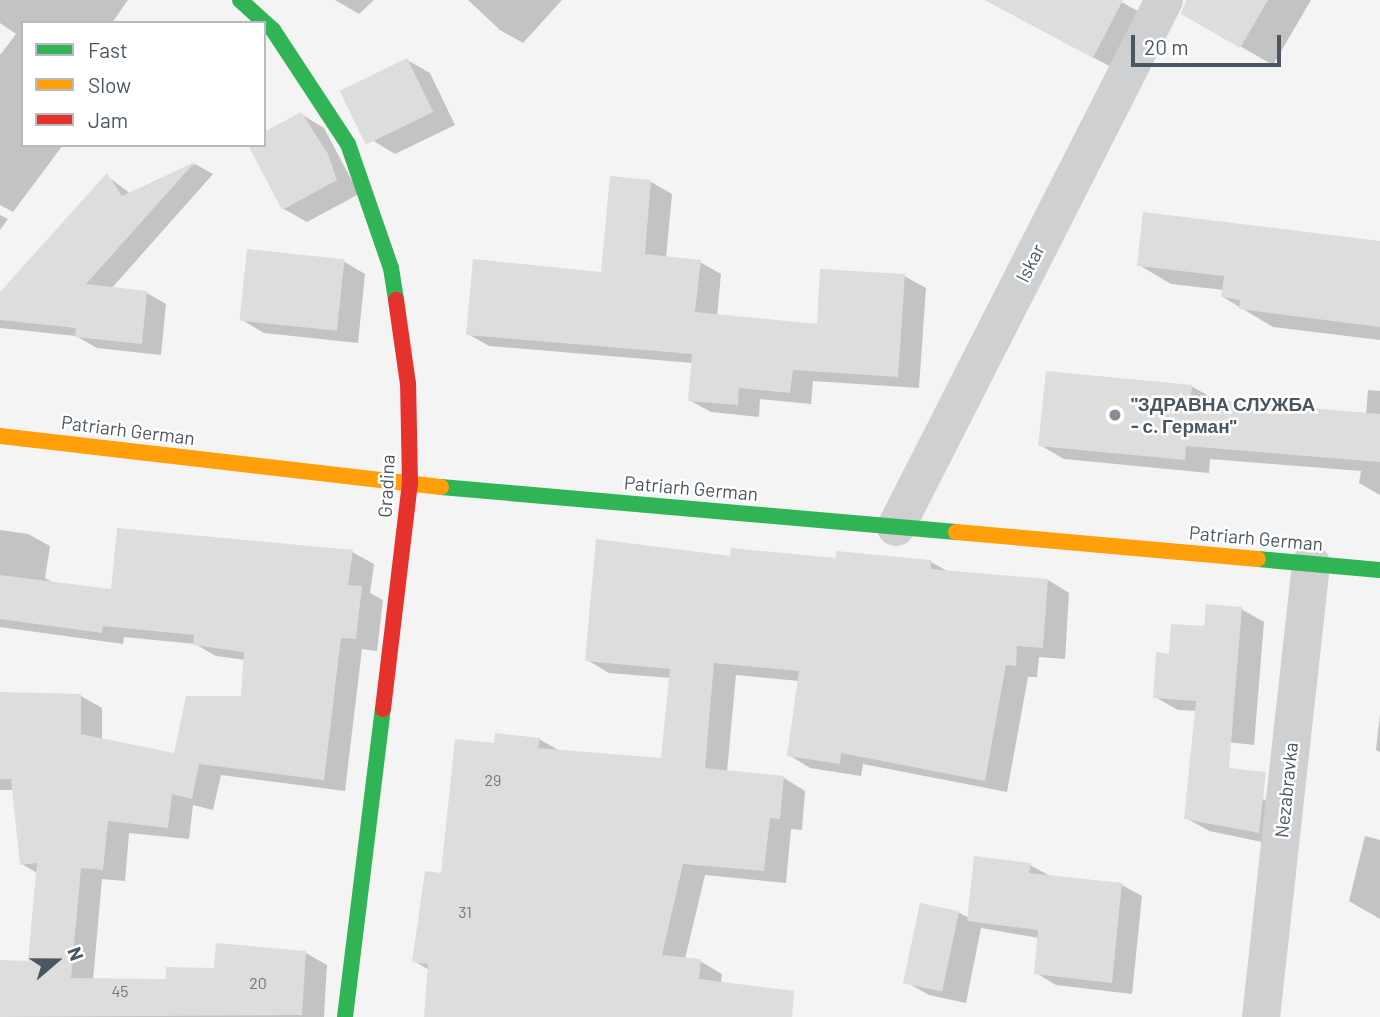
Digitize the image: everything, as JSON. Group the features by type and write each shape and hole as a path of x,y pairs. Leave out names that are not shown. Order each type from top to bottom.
{"street":[{"name":"Gradina","path":"240,0 263,21"},
{"name":"Iskar","path":"896,527 1164,0"},
{"name":"Gradina","path":"266,24 273,30 352,157 391,268 408,384 410,484 345,1017"},
{"name":"Patriarh German","path":"0,436 410,484 1380,570"},
{"name":"Nezabravka","path":"1261,1017 1311,564"}],"building":[{"path":"985,0 1123,0 1093,58"},
{"path":"1186,0 1268,0 1240,48 1181,14"},
{"path":"407,58 433,112 366,145 340,91"},
{"path":"301,112 328,154 337,180 282,210 249,147 266,147 266,131"},
{"path":"195,162 86,284 147,291 142,344 75,337 76,328 0,320 0,292 107,173 122,196"},
{"path":"610,176 651,180 645,254 701,260 695,312 817,324 820,269 905,274 898,377 793,370 790,393 739,388 738,405 688,401 692,354 466,335 473,259 601,272"},
{"path":"1143,212 1380,241 1380,327 1239,309 1240,300 1221,297 1224,276 1137,266"},
{"path":"247,249 344,259 337,331 239,321"},
{"path":"1046,371 1192,385 1191,398 1380,414 1380,462 1186,446 1185,460 1038,446"},
{"path":"117,528 353,550 348,585 362,586 356,639 341,638 324,780 199,764 192,799 172,794 168,828 108,821 103,870 81,868 71,978 166,979 166,967 214,968 216,943 306,951 302,1015 0,1017 0,960 28,961 37,863 20,865 11,779 0,779 0,692 81,694 81,734 174,753 186,696 241,696 244,652 193,645 194,635 103,626 102,633 0,619 0,575 111,589"},
{"path":"596,539 730,556 731,548 836,558 836,551 931,560 931,569 1048,579 1043,648 1017,646 1016,666 1006,665 985,781 841,753 840,764 787,756 799,671 714,663 705,768 784,776 780,819 770,818 764,871 683,864 662,955 701,959 699,979 794,991 792,1017 424,1017 428,964 412,962 425,871 441,873 455,739 494,743 495,733 540,738 538,748 661,758 670,669 585,661"},
{"path":"1206,604 1242,607 1229,768 1266,772 1259,833 1184,819 1196,701 1153,698 1156,652 1169,654 1171,624 1204,626"},
{"path":"974,856 1031,863 1029,873 1122,883 1112,983 1034,974 1038,930 967,921"},
{"path":"920,903 959,911 942,992 903,983"}],"traffic: fast":[{"path":"240,0 263,21"},
{"path":"266,24 273,30 348,144 391,268 396,300"},
{"path":"441,487 956,532"},
{"path":"1258,559 1380,570"},
{"path":"345,1017 383,709"}],"traffic: slow":[{"path":"0,436 441,487"},
{"path":"956,532 1258,559"}],"traffic: jam":[{"path":"383,709 410,484 408,384 396,300"}],"place":[{"name":"\"ЗДРАВНА СЛУЖБА - с. Герман\"","path":"1115,415"}]}
